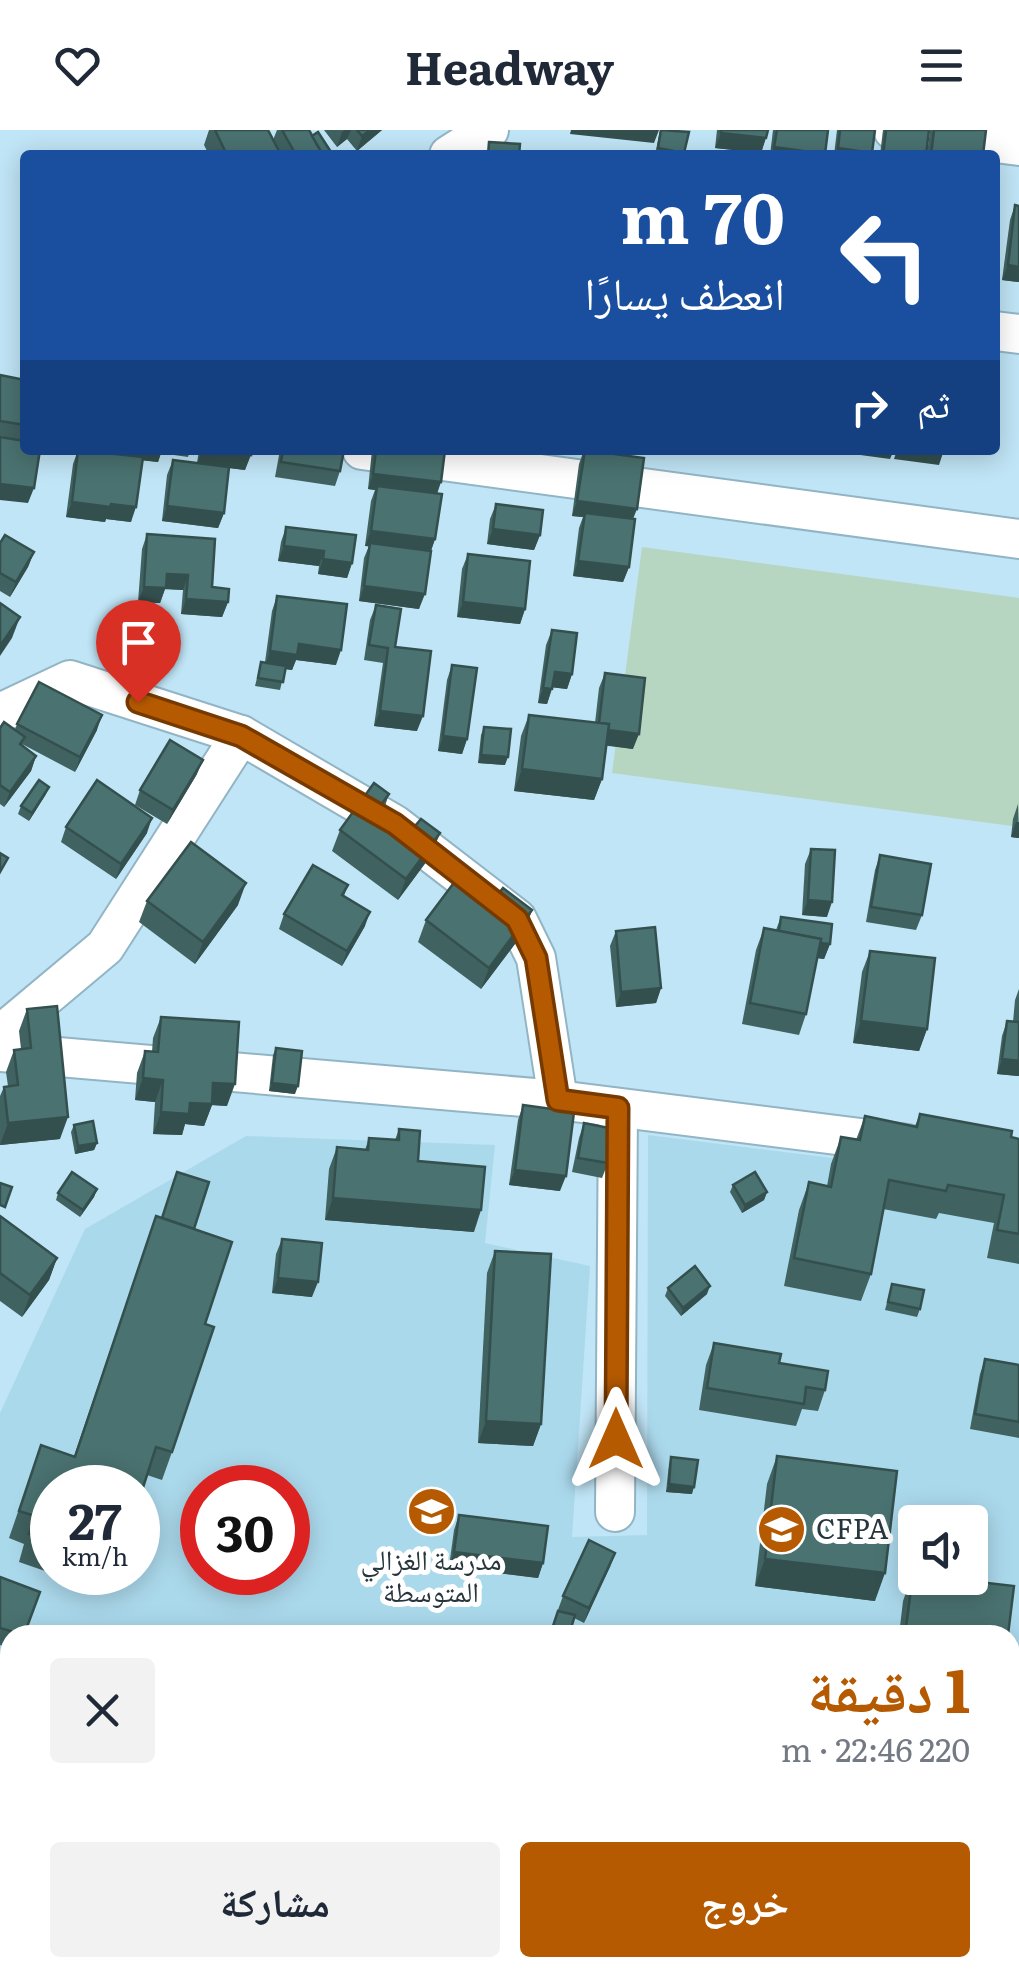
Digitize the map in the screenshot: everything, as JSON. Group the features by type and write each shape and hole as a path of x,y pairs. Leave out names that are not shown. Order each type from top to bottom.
{"street":[{"path":"457,150 489,130"},
{"path":"893,130 1019,146"},
{"path":"398,455 1019,540"},
{"path":"0,713 70,680 241,736 395,824 517,919 536,958 558,1100"},
{"path":"0,1035 104,947 241,736"},
{"path":"0,1052 558,1100 943,1148"},
{"path":"615,1512 618,1108"}],"shaded area":[{"path":"648,1135 1019,1181 1019,1625 0,1625 0,1413 85,1229 246,1136 495,1145 485,1243 590,1266 572,1537 647,1535"}],"green space":[{"path":"642,547 1019,598 1019,827 612,773"}],"building":[{"path":"215,130 268,130 278,150 225,150"},
{"path":"282,130 309,130 320,150 293,150"},
{"path":"661,130 689,132 685,150 658,148"},
{"path":"721,130 768,130 766,138"},
{"path":"777,130 828,130 826,150 774,147"},
{"path":"840,130 875,130 872,150 838,148"},
{"path":"886,130 929,130 927,150 884,150"},
{"path":"934,130 986,130 984,150 932,150"},
{"path":"318,132 330,150 320,150 312,136"},
{"path":"489,142 520,144 519,150 488,150"},
{"path":"1015,205 1019,206 1019,267 1008,265"},
{"path":"0,375 20,379 20,424 0,421"},
{"path":"0,437 20,440 20,455 39,455 34,488 0,484"},
{"path":"77,455 143,457 136,507 72,502"},
{"path":"282,455 343,455 340,471 281,462"},
{"path":"375,455 444,455 441,482 373,474"},
{"path":"584,455 644,458 637,509 577,501"},
{"path":"173,460 229,467 224,513 167,506"},
{"path":"377,486 442,494 435,539 371,531"},
{"path":"496,504 543,510 540,535 493,529"},
{"path":"585,513 635,519 629,567 578,561"},
{"path":"286,527 356,535 352,563 323,559 324,551 284,546"},
{"path":"147,534 215,539 212,587 229,589 228,602 186,599 188,575 167,574 166,588 144,587"},
{"path":"5,535 34,552 16,582 0,573 0,543"},
{"path":"370,543 431,551 425,594 364,586"},
{"path":"468,554 530,561 525,609 463,602"},
{"path":"277,596 347,604 341,650 299,644 297,655 270,651"},
{"path":"0,603 20,617 0,646"},
{"path":"376,605 401,609 395,647 431,651 423,716 380,711 388,648 369,645"},
{"path":"552,630 577,633 572,674 555,672 552,689 543,688"},
{"path":"261,662 286,666 283,682 258,678"},
{"path":"452,665 477,668 467,739 443,736"},
{"path":"605,673 645,678 639,734 608,730 609,724 599,723"},
{"path":"39,682 102,715 80,757 17,724"},
{"path":"529,715 609,724 602,779 522,769"},
{"path":"4,722 25,737 20,744 36,756 10,792 0,785 0,728"},
{"path":"484,727 511,729 508,757 481,755"},
{"path":"170,740 203,760 173,810 140,790"},
{"path":"39,780 49,787 32,813 21,806"},
{"path":"97,780 152,818 121,864 66,827"},
{"path":"374,783 389,794 380,806 415,826 421,819 440,833 406,879 340,830"},
{"path":"191,842 246,883 203,942 147,901"},
{"path":"811,849 835,850 832,902 808,900"},
{"path":"0,853 8,858 0,872"},
{"path":"880,855 931,864 922,915 871,907"},
{"path":"313,865 348,885 342,895 370,912 347,951 284,914"},
{"path":"459,876 493,901 503,888 532,910 489,968 426,920"},
{"path":"781,917 832,924 830,944 779,931"},
{"path":"655,927 661,988 621,992 616,931"},
{"path":"764,928 821,939 806,1014 750,1003"},
{"path":"870,951 935,958 927,1029 861,1021"},
{"path":"57,1006 68,1117 8,1123 4,1087 18,1085 14,1050 31,1048 27,1009"},
{"path":"161,1017 239,1022 235,1084 213,1083 212,1104 190,1103 189,1114 161,1112 163,1080 143,1078 145,1051 158,1052"},
{"path":"1007,1021 1019,1022 1019,1061 1002,1059"},
{"path":"276,1048 302,1051 298,1086 272,1083"},
{"path":"523,1105 574,1112 566,1176 515,1170"},
{"path":"920,1114 1012,1131 1011,1137 1019,1139 1019,1234 997,1230 1004,1195 948,1185 946,1191 889,1180 871,1274 794,1258 809,1182 831,1187 841,1137 860,1140 865,1116 917,1127"},
{"path":"93,1121 97,1143 78,1146 74,1125"},
{"path":"584,1123 614,1129 608,1163 578,1158"},
{"path":"399,1129 420,1131 418,1161 485,1167 481,1210 333,1198 337,1147 368,1150 369,1138 399,1140"},
{"path":"72,1172 97,1189 83,1210 58,1193"},
{"path":"177,1172 209,1182 194,1229 162,1218"},
{"path":"755,1172 767,1192 745,1205 733,1185"},
{"path":"0,1183 12,1187 5,1207 0,1205"},
{"path":"0,1216 57,1258 30,1295 0,1273"},
{"path":"156,1216 232,1242 205,1324 214,1327 172,1452 156,1447 150,1465 34,1465 41,1445 75,1457"},
{"path":"282,1239 322,1243 318,1282 278,1278"},
{"path":"495,1251 551,1254 541,1424 486,1421"},
{"path":"695,1266 710,1286 683,1308 668,1288"},
{"path":"892,1284 924,1290 920,1309 888,1302"},
{"path":"714,1343 781,1354 779,1363 828,1371 825,1390 806,1387 804,1404 707,1388"},
{"path":"985,1359 1019,1365 1019,1422 975,1414"},
{"path":"777,1456 897,1471 885,1573 765,1559"},
{"path":"671,1457 698,1460 694,1487 669,1484"},
{"path":"30,1478 30,1514 19,1511"},
{"path":"459,1515 548,1526 543,1563 454,1552"},
{"path":"589,1540 615,1553 589,1608 563,1596"},
{"path":"0,1577 30,1588 30,1595 39,1595 28,1625 0,1625"},
{"path":"988,1583 1014,1586 1009,1625 906,1625 910,1595 988,1595"},
{"path":"558,1611 575,1615 572,1625 553,1625"}],"place":[{"name":"مدرسة الغزالي المتوسطة","path":"431,1512"},
{"name":"CFPA","path":"781,1529"}],"route":[{"path":"138,702 241,736 395,824 517,919 536,958 558,1100 618,1108 616,1439"}]}
